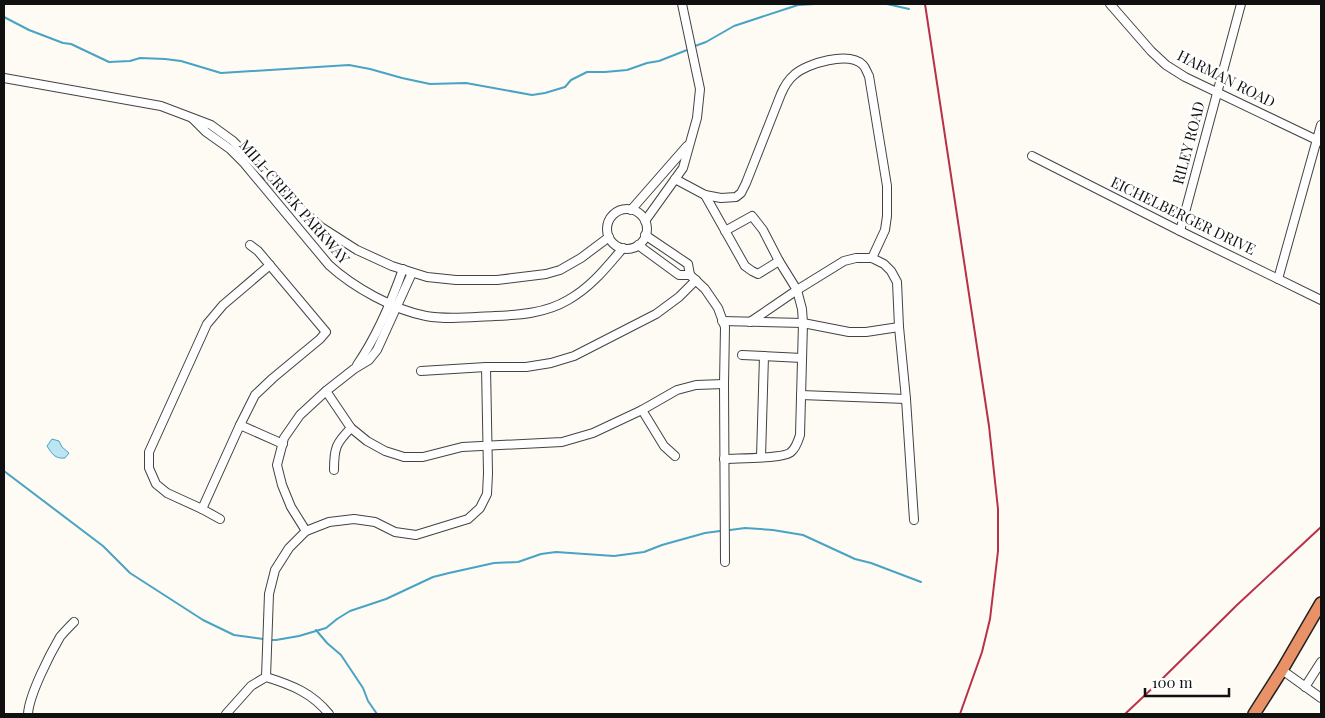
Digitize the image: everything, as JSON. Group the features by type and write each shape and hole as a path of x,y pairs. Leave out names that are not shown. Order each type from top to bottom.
{"highway":[{"path":"1254,714 1321,603"}],"street":[{"path":"645,221 682,168 697,118 700,89 682,4"},
{"name":"HARMAN ROAD","path":"1110,4 1151,51 1166,65 1185,77 1319,141"},
{"name":"RILEY ROAD","path":"1180,232 1241,4"},
{"path":"675,179 705,195 721,198 736,197 741,193 787,82 795,74 812,65 828,60 845,58 854,60 864,66 869,76 887,186 886,223 872,258"},
{"name":"MILL CREEK PARKWAY","path":"4,78 161,106 211,125 233,141 295,204 321,227 357,250 392,266 427,277 456,280 497,280 546,274 560,270 581,258 608,237"},
{"name":"MILL CREEK PARKWAY","path":"191,118 206,132 230,149 244,163 340,276 361,290 394,305 426,316 514,316 549,310 588,288 623,248"},
{"path":"1278,278 1319,141 1321,125"},
{"path":"631,210 688,145"},
{"name":"EICHELBERGER DRIVE","path":"1032,156 1180,232 1321,300"},
{"path":"705,195 745,266 758,274 779,261"},
{"path":"621,210 631,210 640,214 645,221 644,238 638,244 629,248 617,246 608,237 607,224 615,213 621,210"},
{"path":"724,459 790,454 796,447 800,435 803,323 798,290 752,216 725,231"},
{"path":"645,235 688,264 693,278 705,289 718,308 724,327 725,562"},
{"path":"638,244 679,275 693,278"},
{"path":"202,509 255,395 326,332 258,251 250,245"},
{"path":"750,322 844,261 856,258 872,258 884,264 892,272 897,282 914,520"},
{"path":"220,519 167,493 156,484 149,468 149,452 207,324 223,305 270,265"},
{"path":"394,305 403,270"},
{"path":"306,531 291,507 282,485 277,465 284,438 300,415 354,369 369,347 412,272"},
{"path":"421,371 486,367 526,367 551,363 574,356 656,314 679,296 693,278"},
{"path":"722,321 803,323 849,332 866,332 899,327"},
{"path":"742,355 802,358"},
{"path":"761,457 764,356"},
{"path":"266,677 268,594 275,570 289,548 306,531 329,522 354,519 375,522 395,532 416,535 468,519 480,508 487,494 486,367"},
{"path":"326,391 352,428 367,441 385,451 404,457 424,456 462,447 562,442 594,433 642,410 677,390 696,384 724,384"},
{"path":"801,395 906,400"},
{"path":"642,410 664,446 675,456"},
{"path":"240,425 282,444"},
{"path":"334,470 334,453 340,438 352,428"},
{"path":"28,714 32,696 49,657 61,636 74,622"},
{"path":"1305,686 1321,662"},
{"path":"1282,670 1321,698"},
{"path":"226,714 251,686 266,677 304,691 322,705 329,714"}],"water":[{"path":"52,439 59,441 62,447 69,453 65,458 56,457 47,446"}],"waterway":[{"path":"695,46 734,26 798,5 814,4"},
{"path":"887,4 909,9"},
{"path":"4,17 29,30 63,43 71,44 109,62 130,61 140,58 165,59 181,61 221,73 349,65 430,84 466,83 532,95 565,87 571,80 587,72 627,70 659,61 687,50"},
{"path":"4,471 103,546 130,573 203,620 234,635 263,639"},
{"path":"730,530 745,528 803,535 855,559 921,582"},
{"path":"272,640 299,636 326,628 350,611 386,599 433,577 449,573 494,563 518,562 541,554 556,552 614,556 644,552 705,533 720,531"},
{"path":"316,630 341,655 363,688 368,701 377,714"}],"railway":[{"path":"925,4 989,426 998,509 998,551 990,619 982,652 960,714"},
{"path":"1125,714 1237,605 1321,527"}]}
